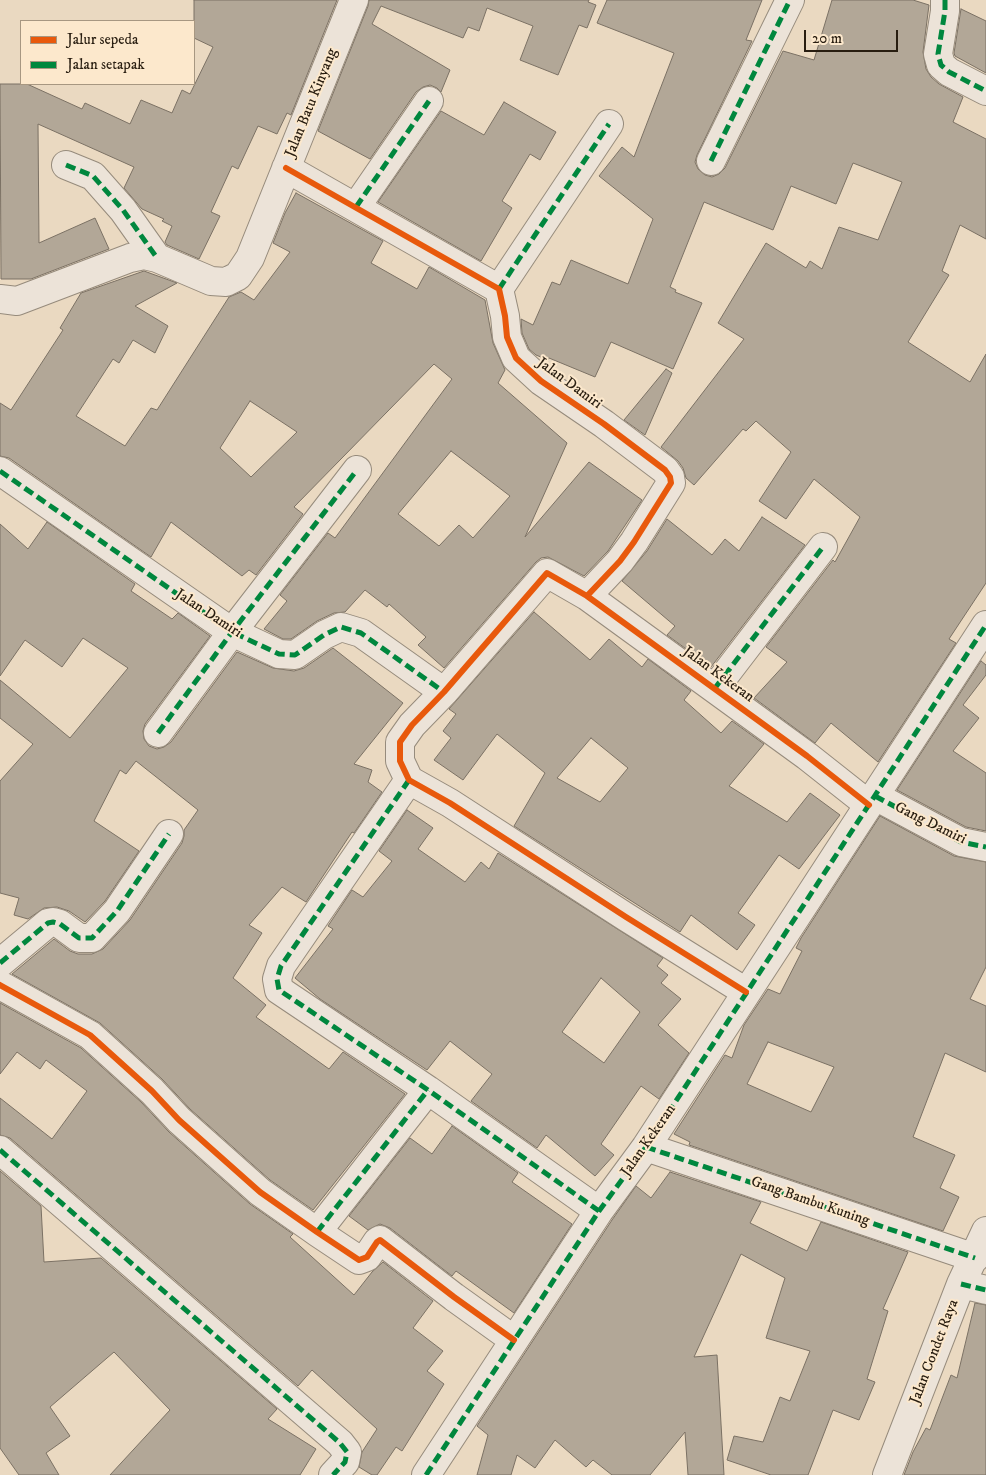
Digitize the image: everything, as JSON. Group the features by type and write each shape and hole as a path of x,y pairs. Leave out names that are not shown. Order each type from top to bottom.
{"street":[{"name":"Jalan Batu Kinyang","path":"0,299 16,301 30,297 130,258 144,256 157,258 211,281 226,282 238,276 250,258 354,0"},
{"path":"711,161 790,0"},
{"path":"944,0 945,11 938,54 941,66 986,91"},
{"path":"356,207 430,101"},
{"path":"286,168 499,289 609,124"},
{"path":"66,165 93,176 123,210 157,258"},
{"name":"Jalan Damiri","path":"499,289 507,337 516,358 541,381 604,424 664,470 670,477 671,483 634,542 620,561 588,596"},
{"path":"158,733 232,632 357,470"},
{"name":"Jalan Damiri","path":"0,471 232,632 279,654 295,655 324,635 341,627 361,632 444,692"},
{"path":"715,688 823,547"},
{"name":"Jalan Kekeran","path":"444,692 547,573 588,596 807,756 872,801"},
{"name":"Jalan Kekeran","path":"426,1475 599,1211 646,1147 986,625"},
{"path":"444,692 412,725 400,742 400,761 409,780 450,803 746,992"},
{"path":"409,780 281,966 277,979 279,990 428,1090 599,1211"},
{"name":"Gang Damiri","path":"872,801 961,842 986,847"},
{"path":"0,963 48,923 60,924 79,938 92,938 117,911 169,834"},
{"path":"0,985 90,1035 152,1091 185,1125 260,1192 317,1232 359,1260 367,1257 376,1242 380,1240 514,1340"},
{"path":"317,1232 428,1090"},
{"name":"Gang Bambu Kuning","path":"646,1147 975,1258"},
{"path":"0,1150 340,1443 347,1452 345,1462 333,1475"},
{"name":"Jalan Condet Raya","path":"887,1475 974,1287 975,1258 986,1231"}],"building":[{"path":"194,0 337,0 291,115 287,113 277,134 258,126 238,169 232,166 211,212 220,216 199,259 167,245 165,242 172,226 162,221 164,219 142,209 124,188 134,167 38,124 39,243 95,218 109,249 31,279 1,279 0,84 29,85 82,109 85,103 130,124 141,100 172,113 182,90 190,94 213,47 195,38"},
{"path":"369,0 589,0 588,2 596,5 587,28 579,25 558,75 520,60 533,26 487,8 479,31 468,27 463,38 381,6 372,24 450,70 441,92 430,85 416,92 370,159 318,131"},
{"path":"607,0 762,0 746,40 752,41 697,155 695,162 698,169 705,175 712,177 719,174 725,168 783,51 814,60 832,0 913,0 929,5 923,52 926,69 939,84 963,97 953,122 986,139 986,239 960,225 942,271 949,275 908,342 970,382 986,354 986,583 949,639 956,643 878,762 831,723 815,743 754,698 787,662 766,647 833,560 835,562 860,517 814,479 786,519 759,501 791,452 756,421 746,431 743,429 694,485 686,478 683,468 678,461 661,447 744,339 718,323 766,243 806,268 810,261 822,269 839,227 878,240 902,182 853,163 836,204 791,186 773,230 704,202 670,287 676,290 675,292 702,303 673,369 611,342 595,377 549,358 548,360 536,355 529,349 522,333 521,319 533,325 552,282 560,285 571,260 628,284 653,219 599,176 622,147 634,157 674,53 597,23"},
{"path":"961,9 986,21 986,73 955,56"},
{"path":"504,102 556,132 540,160 530,154 502,201 512,208 481,261 378,202 441,111 484,135"},
{"path":"296,193 383,241 371,263 417,289 429,267 485,300 493,343 505,370 498,383 567,443 525,537 589,462 642,500 608,551 584,576 548,557 541,558 536,562 444,668 418,645 426,637 389,604 387,607 365,590 345,612 334,613 317,621 291,639 283,639 264,629 287,601 280,595 328,533 335,538 452,379 434,364 294,507 303,514 256,575 249,570 242,576 171,522 151,557 9,458 0,456 0,403 11,410 63,330 60,328 81,293 144,271 177,283 135,306 168,326 155,353 133,340 119,363 113,359 76,416 125,446 151,408 157,410 229,297 241,292 254,300 290,252 273,243 285,213","holes":["250,401 297,432 251,477 220,448","451,451 510,496 473,538 459,525 439,546 398,514"]},
{"path":"666,369 672,373 645,435 624,420"},
{"path":"762,517 805,545 711,667 667,635 675,626 622,581 647,551 667,519 712,555 725,539 739,551"},
{"path":"47,522 135,584 131,591 172,619 178,613 210,636 145,724 143,731 144,739 149,746 157,749 171,742 237,652 273,668 294,671 304,668 333,648 403,703 354,764 372,770 368,782 382,792 354,833 352,832 306,902 282,887 249,925 262,933 233,978 266,1005 256,1017 329,1069 343,1052 405,1094 313,1210 270,1180 190,1109 162,1079 100,1023 12,974 54,939 70,951 78,954 92,954 103,949 130,920 182,843 184,830 198,810 136,761 126,774 120,770 94,821 139,851 105,901 85,922 69,911 57,907 44,908 28,919 14,915 19,898 0,893 0,781 33,744 0,718 0,680 70,738 128,668 83,638 62,667 25,640 0,676 0,524 28,549"},
{"path":"534,612 590,660 609,639 642,667 648,659 691,691 684,700 721,733 732,721 764,744 729,786 787,822 810,793 840,815 799,869 779,855 738,913 755,925 737,950 691,915 680,932 514,826 545,773 497,734 463,780 434,760 451,738 443,731 456,714 449,709","holes":["591,738 628,768 600,802 557,778"]},
{"path":"981,661 986,665 986,675 963,705 979,718 953,751 986,773 986,831 966,827 897,790"},
{"path":"407,810 433,828 418,849 465,882 481,862 489,869 498,853 663,958 657,966 668,975 661,983 681,999 658,1025 689,1053 659,1099 641,1086 601,1144 614,1155 595,1176 546,1135 537,1148 471,1101 492,1074 450,1041 427,1070 320,999 295,978 333,929 328,926 352,890 363,897 392,861 379,851","holes":["601,978 640,1012 604,1063 562,1032"]},
{"path":"880,816 954,856 986,862 986,967 970,999 986,1006 986,1072 945,1053 913,1137 955,1155 940,1188 959,1197 943,1231 689,1145 690,1142 674,1134 725,1055 732,1058 744,1025 768,989 780,994 802,951 796,948","holes":["768,1042 834,1067 811,1112 747,1084"]},
{"path":"0,1003 81,1048 141,1102 169,1132 250,1204 293,1234 290,1237 354,1295 372,1272 383,1262 433,1301 413,1328 443,1351 427,1371 444,1384 402,1451 396,1447 377,1475 372,1475 359,1467 362,1452 377,1429 312,1370 298,1386 10,1138 0,1135 0,1098 52,1139 87,1091 46,1060 40,1069 17,1052 0,1074"},
{"path":"452,1126 518,1173 512,1182 572,1224 514,1313 456,1271 452,1276 390,1228 380,1224 368,1230 349,1216 410,1138 432,1154"},
{"path":"0,1171 41,1206 44,1262 101,1258 277,1409 268,1419 316,1449 300,1475 110,1475 170,1410 114,1352 50,1407 70,1436 46,1453 59,1475 19,1475 0,1448"},
{"path":"670,1172 761,1202 750,1223 807,1251 821,1222 908,1252 883,1309 888,1311 867,1379 875,1382 859,1420 833,1410 808,1475 771,1475 727,1460 734,1436 763,1442 780,1397 790,1401 810,1351 766,1338 785,1278 741,1254 694,1357 717,1355 724,1475 688,1475 685,1432 650,1475 612,1475 593,1460 586,1467 555,1440 535,1468 517,1455 511,1475 477,1475 488,1435 477,1426 636,1186 651,1198"},
{"path":"975,1303 986,1305 986,1475 904,1475 913,1452 926,1428 930,1430 951,1375 957,1378"}],"marked path":[{"path":"711,161 790,0"},
{"path":"945,0 938,54 941,65 949,72 986,91"},
{"path":"356,207 429,101"},
{"path":"499,289 609,124"},
{"path":"66,165 93,176 123,210 157,258"},
{"path":"158,733 232,632 357,470"},
{"path":"0,471 232,632 279,654 295,655 324,635 341,627 361,633 444,692"},
{"path":"715,688 823,547"},
{"path":"426,1475 599,1211 646,1147 986,625"},
{"path":"409,780 281,966 277,979 279,990 428,1090 599,1211"},
{"path":"875,796 961,842 986,847"},
{"path":"0,963 48,923 60,924 79,938 92,938 117,911 169,834"},
{"path":"317,1232 428,1090"},
{"path":"646,1147 975,1258"},
{"path":"0,1150 340,1443 347,1452 345,1462 333,1475"},
{"path":"961,1284 986,1290"}],"cycle path":[{"path":"286,168 499,289 507,337 516,358 541,381 604,424 665,470 670,477 671,483 634,542 620,561 587,596"},
{"path":"746,992 450,803 409,780 400,761 400,742 412,725 444,692 547,573 587,596 807,756 869,805"},
{"path":"0,985 90,1035 152,1091 179,1120 260,1192 317,1232 359,1260 367,1257 380,1240 514,1340"}]}
